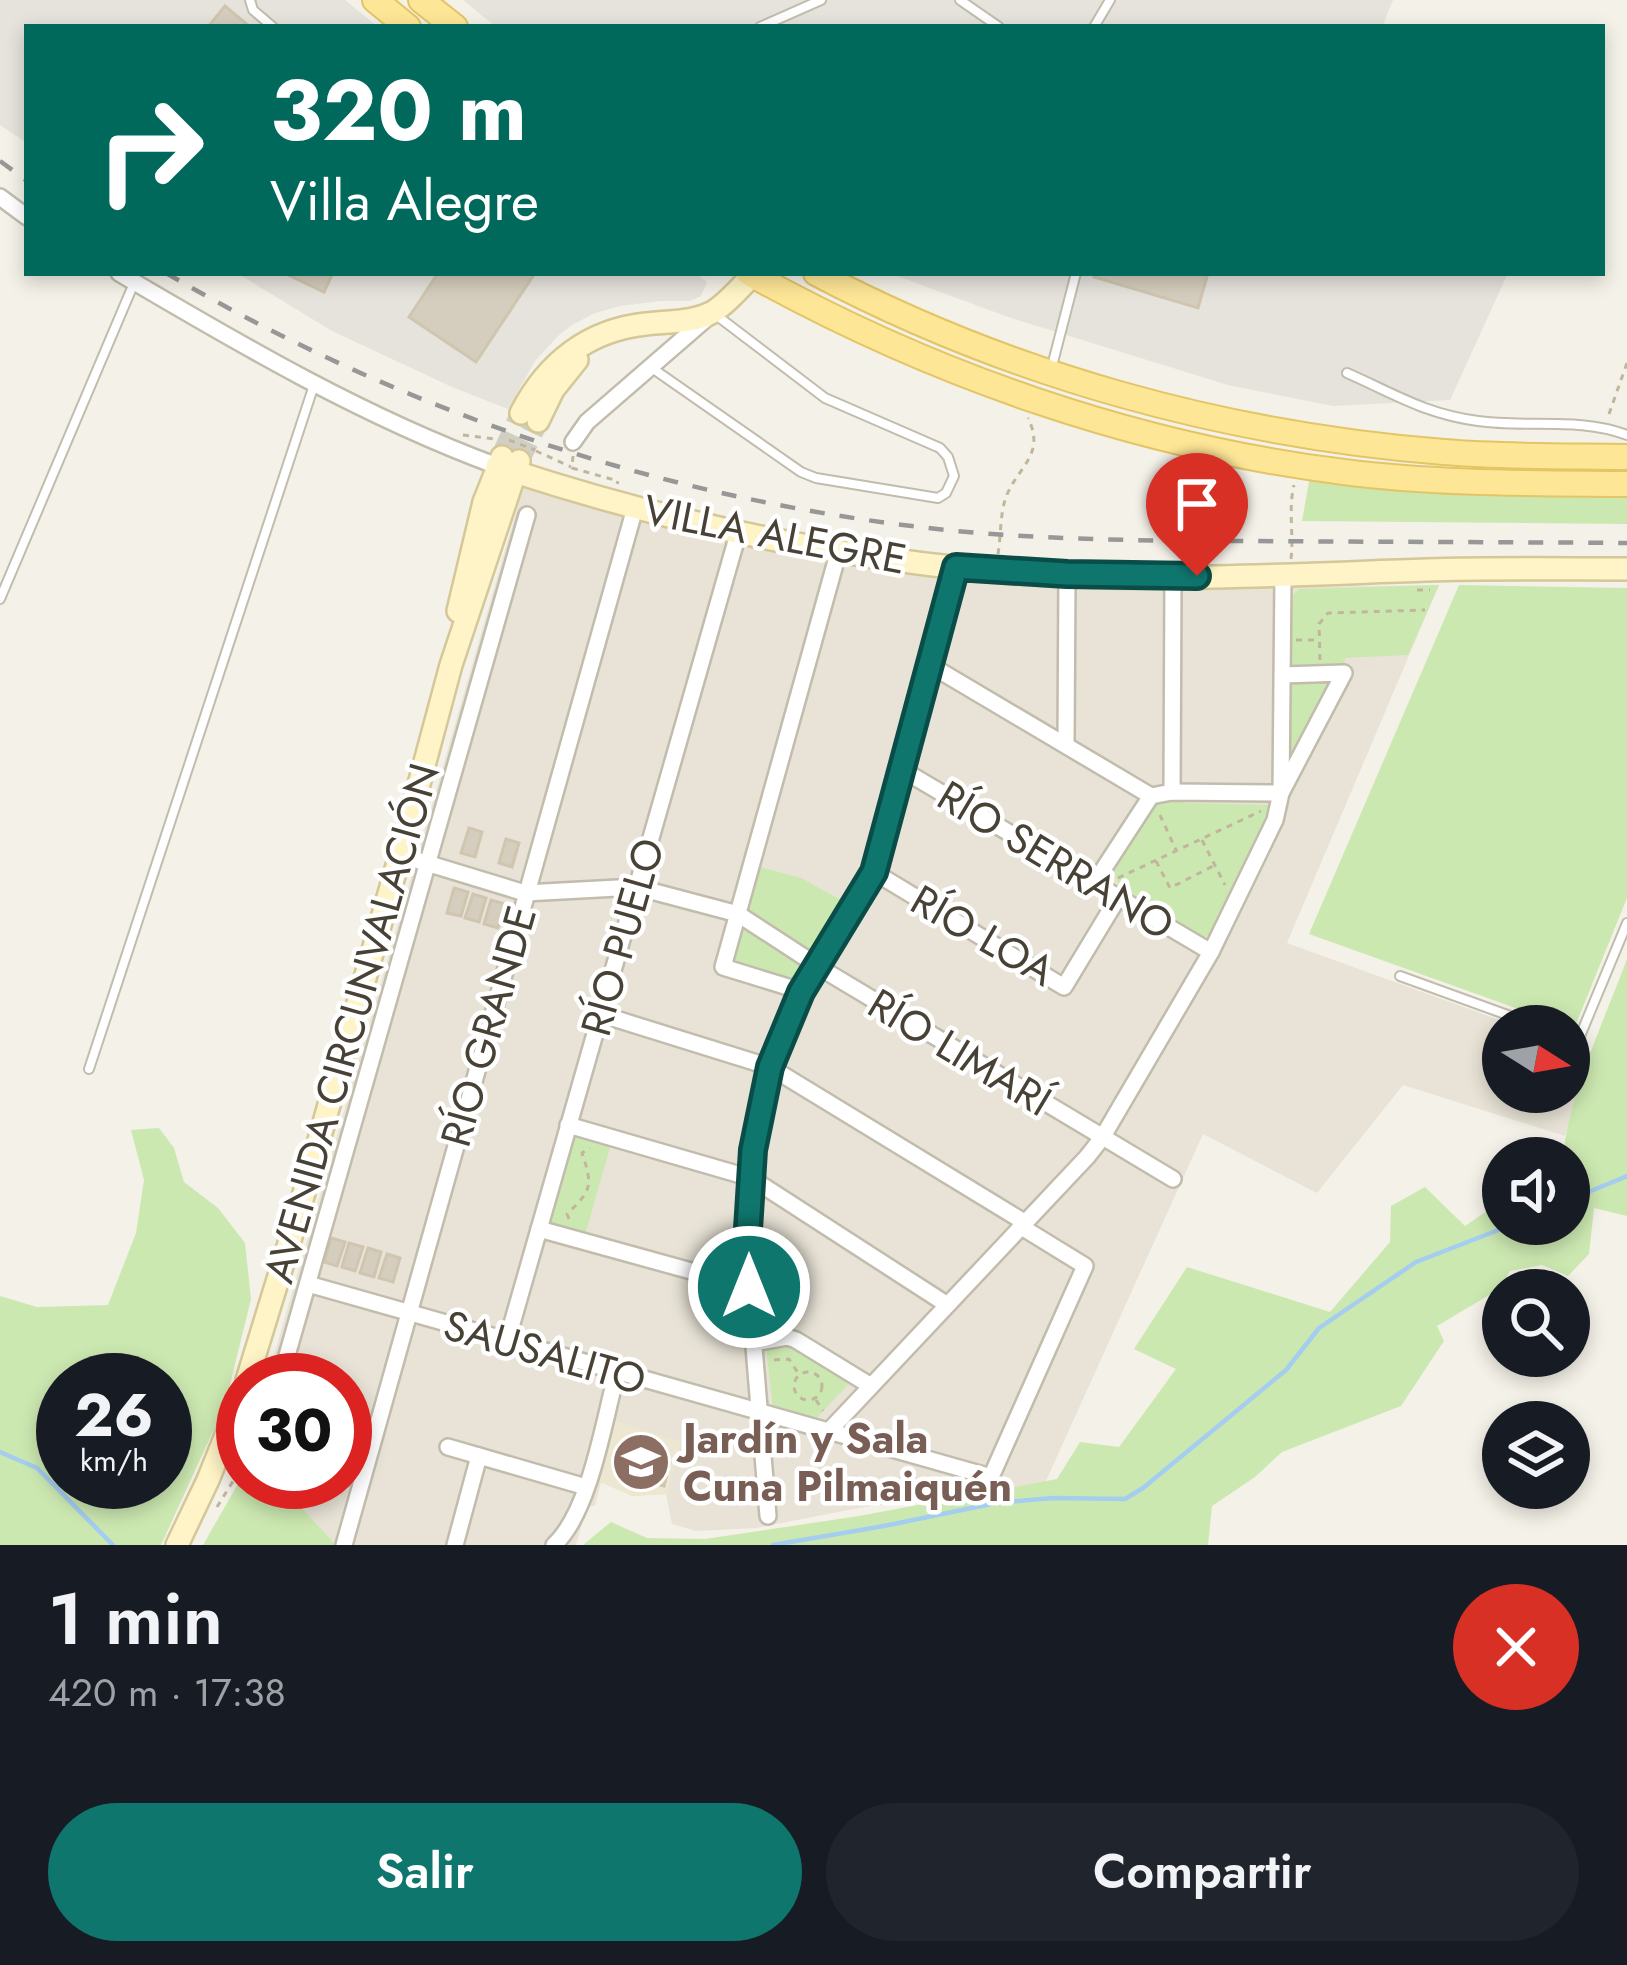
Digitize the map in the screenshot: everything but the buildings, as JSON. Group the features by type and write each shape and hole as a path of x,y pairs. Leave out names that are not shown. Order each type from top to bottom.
{"main road":[{"path":"375,0 404,24"},
{"path":"421,0 451,24"},
{"path":"530,417 574,363 599,342 628,327 691,320 714,312 749,276"},
{"path":"755,276 952,369 1171,440 1299,466 1443,481 1627,484"},
{"path":"821,276 952,337 1051,373 1176,409 1338,440 1446,452 1627,457"},
{"name":"VILLA ALEGRE","path":"513,457 624,505 738,534 995,571 1172,576 1627,569"},
{"name":"AVENIDA CIRCUNVALACIÓN","path":"255,1353 513,457"},
{"path":"177,1545 216,1460"}],"street":[{"name":"VILLA ALEGRE","path":"127,278 381,418 513,457"},
{"path":"573,442 586,422 714,312"},
{"name":"RÍO GRANDE","path":"344,1545 525,893 624,505"},
{"path":"288,1353 527,515"},
{"name":"RÍO PUELO","path":"507,1341 738,534"},
{"path":"801,992 723,967 839,550"},
{"path":"768,1516 769,1412 754,1342 749,1287 757,1122 770,1067 801,992 874,872 956,567"},
{"path":"1066,743 1067,574"},
{"path":"828,1432 1102,1138 1211,952 1275,820 1286,575"},
{"path":"1172,576 1172,792"},
{"path":"930,665 1066,743 1153,802"},
{"path":"1277,799 1344,673 1283,675"},
{"name":"RÍO SERRANO","path":"901,769 1095,882 1117,888 1211,952"},
{"path":"1095,882 1153,802 1172,792 1277,799"},
{"name":"RÍO LIMARÍ","path":"400,855 525,893 637,887 738,914 1173,1179"},
{"name":"RÍO LOA","path":"874,872 1064,987 1117,888"},
{"path":"600,1014 770,1067 1022,1224"},
{"path":"568,1126 752,1178 946,1304"},
{"name":"SAUSALITO","path":"308,1284 991,1477 1085,1266 1022,1224"},
{"path":"539,1229 749,1287"},
{"path":"754,1342 796,1340 871,1386"},
{"path":"554,1545 571,1525 586,1487 616,1372"},
{"path":"448,1447 586,1487"},
{"path":"455,1545 479,1456"}],"lane":[{"path":"250,0 253,10 269,24"},
{"path":"767,24 821,0"},
{"path":"960,0 994,24"},
{"path":"1051,373 1075,276"},
{"path":"0,599 127,278"},
{"path":"650,367 807,475 938,498 946,493 953,466 940,448 825,398 714,312"},
{"path":"1347,373 1413,405 1453,417 1581,424 1627,435"},
{"path":"89,1070 314,384"},
{"path":"1590,1012 1627,923"},
{"path":"1400,976 1482,1006"}],"path":[{"path":"1605,428 1627,363"},
{"path":"995,571 1005,497 1031,457 1035,433 1019,394"},
{"path":"572,468 573,442"},
{"path":"513,457 618,482 624,505"},
{"path":"1286,575 1293,542 1290,507 1299,466"},
{"path":"1320,669 1322,618 1334,611 1425,610"},
{"path":"1291,640 1318,640"},
{"path":"1117,888 1156,861 1277,799"},
{"path":"1153,802 1176,851"},
{"path":"1202,838 1231,897"},
{"path":"1156,861 1170,888 1215,865"},
{"path":"574,1239 567,1214 587,1196 591,1180 582,1153 606,1136"},
{"path":"767,1360 789,1359 799,1375"},
{"path":"808,1372 820,1378 822,1388 815,1398 806,1400 796,1393 799,1375 808,1372"},
{"path":"769,1412 796,1393"},
{"path":"815,1398 823,1411"}],"shaded area":[{"path":"0,0 345,0 374,24 24,24 24,141 0,125"},
{"path":"463,0 1393,0 1383,24 492,24"},
{"path":"242,276 699,276 707,282 701,296 690,301 620,306 572,325 535,361 508,409 332,331"},
{"path":"897,276 1507,276 1450,400 1333,406 1228,385 1011,318"},
{"path":"524,484 732,542 963,581 1439,585 1287,943 1482,1014 1482,1110 1403,1085 1317,1193 1203,1134 1045,1483 864,1507 756,1528 696,1531 672,1524 666,1494 632,1496 601,1482 595,1506 587,1506 576,1545 336,1545 303,1509 372,1509 372,1353 275,1353"},
{"path":"1492,1113 1572,1113 1565,1136"},
{"name":"Jardín y Sala Cuna Pilmaiquén","path":"616,1421 681,1442 667,1494 632,1496 600,1482"}],"green space":[{"path":"1310,476 1520,494 1627,496 1627,524 1302,521"},
{"path":"1439,585 1408,655 1345,658 1344,668 1291,671 1291,604 1299,589"},
{"path":"1459,585 1627,588 1627,898 1584,1005 1507,1005 1309,934"},
{"path":"1340,676 1290,769 1291,679"},
{"path":"1151,796 1187,803 1274,805 1212,934 1204,937 1118,884 1114,872"},
{"path":"756,866 801,878 845,902 812,957 743,912"},
{"path":"741,924 803,964 791,984 729,965"},
{"path":"1627,959 1627,1216 1594,1208 1590,1245 1590,1137 1566,1137 1571,1113 1590,1113 1590,1055"},
{"path":"159,1128 174,1148 184,1182 218,1208 245,1243 251,1299 238,1353 216,1353 216,1425 192,1477 192,1353 36,1353 36,1509 177,1509 161,1545 0,1545 0,1296 37,1307 108,1305 136,1233 144,1180 131,1130"},
{"path":"570,1133 611,1144 585,1235 546,1224"},
{"path":"1425,1187 1465,1226 1482,1214 1482,1245 1590,1245 1589,1254 1575,1269 1542,1265 1482,1269 1482,1299 1437,1326 1444,1341 1401,1406 1282,1452 1212,1506 1208,1545 583,1545 611,1522 647,1538 705,1539 1057,1479 1080,1442 1119,1447 1176,1369 1134,1349 1187,1267 1330,1312 1390,1242 1391,1206"},
{"path":"791,1344 853,1379 814,1421 773,1410 766,1348"},
{"path":"224,1509 303,1509 336,1545 203,1545"}],"waterway":[{"path":"1590,1191 1627,1176"},
{"path":"773,1545 996,1503 1125,1499 1286,1370 1319,1328 1416,1262 1482,1236"},
{"path":"0,1452 37,1468 113,1545"}],"tunnel":[{"path":"503,453 521,413"},
{"path":"519,461 538,421"}],"railway":[{"path":"0,161 24,179"},
{"path":"171,276 350,368 542,443 641,473 843,516 946,530 1100,539 1627,543"}],"place":[{"name":"Jardín y Sala Cuna Pilmaiquén","path":"641,1462"}],"route":[{"path":"749,1287 753,1150 770,1067 801,992 874,872 956,567 1197,576"}]}
